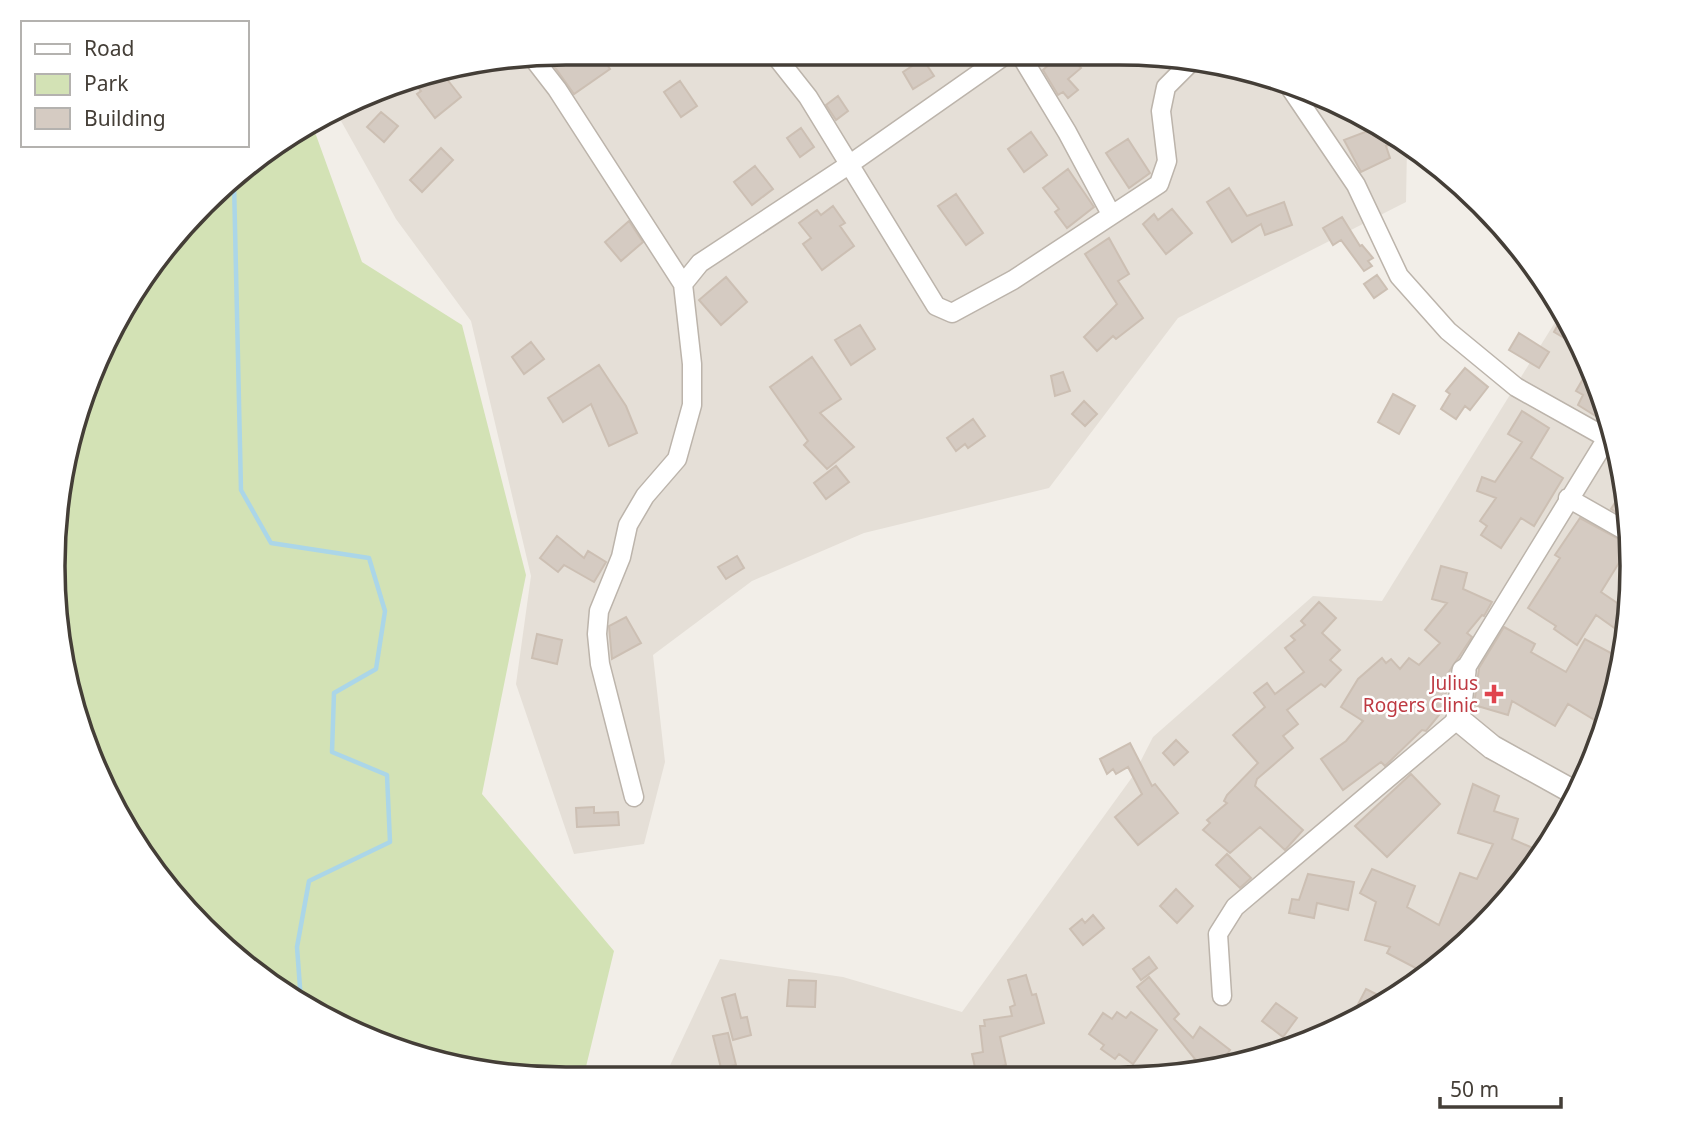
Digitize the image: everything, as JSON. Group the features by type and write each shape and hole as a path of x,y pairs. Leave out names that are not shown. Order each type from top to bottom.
{"street":[{"path":"782,65 807,97 850,164 936,306 952,313 1013,280 1159,184 1167,162 1161,111 1166,87 1184,69"},
{"path":"683,284 699,263 850,164 991,65"},
{"path":"1026,65 1067,132 1111,214"},
{"path":"539,66 557,89 683,284 692,405 677,460 645,496 628,525 621,557 599,611 597,634 600,664 634,797"},
{"path":"1297,97 1356,185 1399,276 1448,331 1516,387 1601,429"},
{"path":"1222,996 1218,934 1235,907 1458,719 1465,671 1604,442"},
{"path":"1568,498 1618,527"},
{"path":"1458,719 1492,747 1568,789"}],"shaded area":[{"path":"1119,65 1184,69 1249,82 1311,103 1370,132 1407,156 1406,202 1178,318 1049,488 864,533 752,581 653,655 665,762 644,844 574,854 516,684 531,576 471,321 396,219 340,118 405,91 436,82 468,74 533,66"},
{"path":"1556,321 1569,344 1594,405 1611,468 1620,566 1611,664 1594,727 1569,788 1553,817 1517,871 1449,943 1397,983 1341,1016 1280,1041 1217,1058 1119,1067 669,1067 720,959 843,977 962,1012 1133,776 1153,737 1313,596 1382,601"}],"green space":[{"path":"315,132 362,262 462,325 526,575 482,794 614,951 586,1067 533,1066 468,1058 405,1041 374,1029 315,1000 261,964 189,896 168,871 132,817 116,788 91,727 74,664 65,566 74,468 91,405 116,344 168,261 236,189 261,168"}],"building":[{"path":"607,65 610,69 574,94 554,66"},
{"path":"914,65 927,65 934,76 913,89 903,72"},
{"path":"1048,65 1078,65 1081,68 1068,79 1078,90 1068,98 1063,92 1058,95 1043,70"},
{"path":"447,79 461,97 435,118 417,94 421,91 418,87"},
{"path":"680,81 697,106 681,117 664,92"},
{"path":"838,96 848,111 836,120 826,105"},
{"path":"381,112 398,126 384,142 367,127"},
{"path":"801,128 814,147 800,157 787,138"},
{"path":"1368,131 1390,145 1386,146 1390,158 1361,172 1344,140"},
{"path":"1031,132 1047,155 1024,172 1008,149"},
{"path":"1128,139 1150,173 1129,188 1106,153"},
{"path":"441,148 453,160 422,192 410,180"},
{"path":"755,166 773,189 752,205 734,182"},
{"path":"1068,169 1094,207 1067,228 1055,212 1059,209 1043,188"},
{"path":"1229,188 1247,216 1284,202 1292,225 1265,235 1261,224 1232,242 1207,202"},
{"path":"956,194 983,233 966,245 938,206"},
{"path":"833,206 845,223 840,226 854,246 822,270 803,244 811,238 799,223 817,210 821,215"},
{"path":"1172,209 1192,233 1166,254 1143,224 1154,214 1158,220"},
{"path":"1342,217 1360,246 1373,258 1368,261 1372,266 1364,271 1341,240 1333,245 1323,228"},
{"path":"629,221 643,242 621,261 605,242"},
{"path":"1109,238 1129,274 1118,281 1143,318 1116,339 1113,336 1097,351 1084,337 1117,304 1085,254"},
{"path":"1377,275 1387,289 1374,298 1364,284"},
{"path":"726,277 747,302 721,325 699,300"},
{"path":"1558,324 1566,339 1554,332"},
{"path":"860,325 875,349 851,365 835,340"},
{"path":"1519,333 1549,352 1539,368 1509,350"},
{"path":"531,342 544,359 524,374 512,357"},
{"path":"812,357 841,399 820,413 854,447 827,469 804,445 808,441 770,387"},
{"path":"599,365 626,406 637,433 609,446 591,404 563,422 548,398"},
{"path":"1465,368 1488,387 1470,410 1465,406 1456,419 1441,409 1450,394 1446,391"},
{"path":"1063,372 1070,391 1055,396 1051,376"},
{"path":"1584,378 1598,417 1578,405 1583,395 1576,391"},
{"path":"1393,394 1415,406 1399,434 1378,422"},
{"path":"1084,401 1097,414 1085,426 1072,414"},
{"path":"1522,411 1549,428 1531,458 1563,478 1534,526 1521,518 1501,548 1481,535 1487,526 1480,521 1496,498 1477,491 1482,477 1495,482 1522,442 1508,434"},
{"path":"973,419 985,436 968,448 965,444 956,451 947,438"},
{"path":"836,466 849,482 826,499 814,483"},
{"path":"1616,501 1617,513 1611,509"},
{"path":"1580,518 1619,539 1620,561 1601,592 1619,604 1616,629 1596,615 1577,645 1554,629 1556,626 1528,608 1560,558 1555,555"},
{"path":"557,536 584,558 588,551 606,562 594,582 564,565 558,572 540,558"},
{"path":"737,556 744,568 726,579 718,567"},
{"path":"1441,566 1467,573 1463,589 1492,602 1484,616 1482,615 1467,633 1472,637 1441,684 1448,686 1439,715 1426,731 1422,730 1385,766 1381,762 1343,790 1321,759 1346,741 1363,721 1341,707 1358,679 1382,658 1386,663 1391,659 1400,669 1409,658 1419,665 1440,643 1425,630 1447,603 1432,599"},
{"path":"1319,602 1336,618 1322,633 1340,650 1330,660 1341,670 1325,687 1321,684 1287,710 1298,724 1283,736 1293,748 1257,779 1255,786 1303,830 1285,850 1260,827 1230,853 1203,830 1210,823 1207,820 1227,803 1224,801 1227,795 1258,763 1233,735 1265,707 1254,693 1267,683 1275,694 1304,672 1285,648 1295,640 1291,636 1305,625 1301,621"},
{"path":"626,617 641,643 612,659 609,626"},
{"path":"1504,627 1535,644 1531,652 1566,672 1585,639 1613,654 1596,721 1568,704 1555,726 1512,701 1508,715 1474,705 1479,668"},
{"path":"537,634 562,640 557,664 532,658"},
{"path":"1176,740 1188,752 1174,765 1163,753"},
{"path":"1130,743 1152,786 1155,784 1178,813 1138,845 1115,817 1142,794 1128,767 1116,774 1113,769 1107,774 1100,759"},
{"path":"1411,774 1440,804 1387,857 1355,826"},
{"path":"1473,784 1499,796 1494,811 1518,819 1512,839 1533,848 1517,871 1473,920 1417,969 1387,953 1390,947 1365,940 1376,902 1360,893 1372,869 1415,886 1407,907 1439,925 1460,873 1477,879 1493,844 1458,833"},
{"path":"594,807 594,813 618,812 619,825 577,827 576,808"},
{"path":"1227,854 1251,878 1240,888 1216,865"},
{"path":"1308,874 1354,882 1348,910 1317,903 1314,918 1289,913 1292,899 1299,900"},
{"path":"1176,889 1193,906 1177,923 1160,906"},
{"path":"1093,915 1104,928 1083,945 1070,929 1082,919 1085,923"},
{"path":"1149,957 1157,968 1141,980 1133,969"},
{"path":"1026,975 1032,995 1036,994 1044,1023 1000,1037 1006,1065 975,1067 972,1054 983,1052 980,1026 985,1026 984,1020 1012,1016 1010,1007 1015,1005 1008,980"},
{"path":"1149,977 1179,1014 1174,1019 1193,1038 1200,1027 1230,1050 1226,1056 1193,1062 1195,1059 1137,987"},
{"path":"789,980 816,981 815,1007 787,1006"},
{"path":"1366,989 1378,995 1370,1000 1356,1008"},
{"path":"735,994 741,1018 747,1017 751,1035 733,1040 722,998"},
{"path":"1276,1003 1297,1018 1283,1037 1262,1021"},
{"path":"1117,1012 1126,1018 1131,1012 1157,1030 1133,1064 1119,1054 1115,1059 1101,1049 1104,1045 1089,1034 1103,1013 1112,1019"},
{"path":"728,1033 736,1065 721,1067 713,1036"}],"waterway":[{"path":"234,191 241,490 271,543 369,558 385,611 376,669 334,693 332,752 387,775 390,842 309,881 297,947 300,991"}],"place":[{"name":"Julius Rogers Clinic","path":"1494,694"}]}
